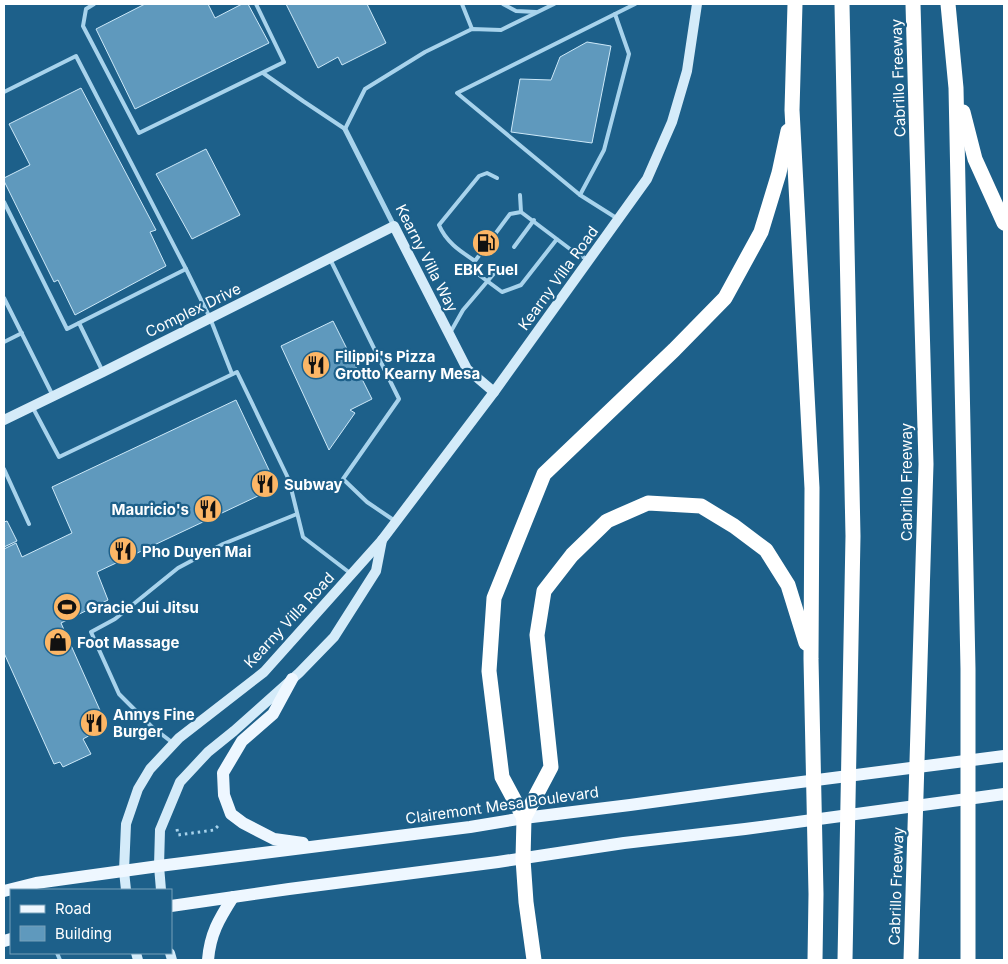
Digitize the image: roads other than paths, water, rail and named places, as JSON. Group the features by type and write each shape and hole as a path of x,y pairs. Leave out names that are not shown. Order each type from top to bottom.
{"highway":[{"path":"795,4 792,110 812,488 811,659 816,894 815,960"},
{"path":"842,4 853,536 845,960"},
{"name":"Cabrillo Freeway","path":"911,960 926,464 913,4"},
{"path":"948,4 956,88 968,659 968,960"},
{"path":"956,88 975,159 1004,223"},
{"path":"524,818 502,777 489,671 494,598 544,474 674,350 724,298 761,232 779,173 792,110"},
{"path":"534,960 526,902 523,859 524,818 551,766 537,635 544,591 572,555 607,521 648,503 701,506 734,526 766,550 788,585 811,659"}],"main road":[{"name":"Kearny Villa Road","path":"126,889 124,871 126,824 138,789 150,769 179,738 264,672 382,540 494,392 647,179 672,122 687,71 697,4"},
{"name":"Complex Drive","path":"4,420 394,226"},
{"name":"Kearny Villa Way","path":"394,226 467,369 494,392"},
{"name":"Kearny Villa Road","path":"161,889 159,866 160,830 180,782 208,752 234,732 292,679 334,637 376,571 382,540"},
{"path":"292,679 273,714 242,742 223,773 224,795 231,814 243,823 274,839 318,845"},
{"name":"Clairemont Mesa Boulevard","path":"12,889 36,883 159,866 1004,756"},
{"path":"172,906 523,859 624,843 745,829 1004,794"},
{"path":"208,960 211,939 218,921 233,897"}],"street":[{"name":"Kearny Villa Way","path":"345,129 394,226"}],"lane":[{"path":"94,4 86,9 82,26 138,133 284,62 256,4"},
{"path":"462,4 472,29"},
{"path":"503,4 516,11 537,12"},
{"path":"263,73 345,129 365,88 425,52 472,29 501,30 554,4"},
{"path":"618,219 580,195 458,93 635,4"},
{"path":"580,195 604,150 629,54 615,14"},
{"path":"4,92 76,56 186,269 210,318 232,374"},
{"path":"475,261 449,241 442,232 440,225 479,176 487,173 497,178"},
{"path":"520,195 521,212"},
{"path":"4,202 67,329 186,269"},
{"path":"557,239 521,286 502,292 475,272 475,261 510,214 521,212 534,220 570,249 588,260"},
{"path":"514,247 534,220"},
{"path":"330,259 398,399 343,479 367,502 396,522"},
{"path":"449,335 463,310 497,270"},
{"path":"4,298 53,396"},
{"path":"79,323 103,372"},
{"path":"4,342 22,333"},
{"path":"32,406 59,457 237,372 289,480 303,537 352,575"},
{"path":"4,469 30,524"},
{"path":"174,744 152,727 119,694 91,632 115,618 178,568 223,544 297,514"}],"place":[{"name":"EBK Fuel","path":"486,243"},
{"name":"Filippi's Pizza Grotto Kearny Mesa","path":"316,365"},
{"name":"Subway","path":"265,484"},
{"name":"Mauricio's","path":"208,509"},
{"name":"Pho Duyen Mai","path":"123,551"},
{"name":"Gracie Jui Jitsu","path":"67,607"},
{"name":"Foot Massage","path":"58,642"},
{"name":"Annys Fine Burger","path":"94,723"}]}
